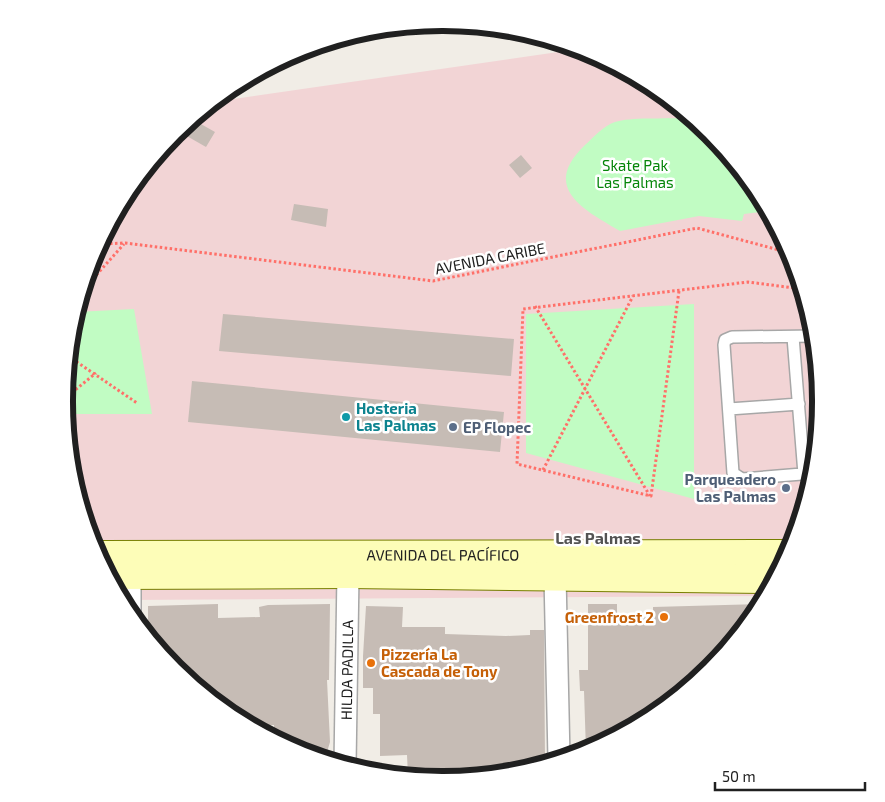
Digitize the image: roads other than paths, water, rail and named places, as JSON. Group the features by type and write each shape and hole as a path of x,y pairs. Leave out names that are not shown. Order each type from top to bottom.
{"main road":[{"name":"AVENIDA DEL PACÍFICO","path":"107,555 779,554"},
{"name":"AVENIDA DEL PACÍFICO","path":"119,575 348,574 767,579"}],"street":[{"name":"HILDA PADILLA","path":"345,757 348,574"},
{"path":"555,576 559,752"}],"lane":[{"path":"805,473 742,479 733,473 725,340 732,337 806,336"},
{"path":"793,337 798,404 807,461"},
{"path":"729,409 798,404"}],"place":[{"name":"Hosteria Las Palmas","path":"346,417"},
{"name":"EP Flopec","path":"453,427"},
{"name":"Parqueadero Las Palmas","path":"786,488"},
{"name":"Greenfrost 2","path":"664,617"},
{"name":"Pizzería La Cascada de Tony","path":"371,663"}],"district":[{"name":"Las Palmas","path":"598,537"}],"park label":[{"name":"Skate Pak Las Palmas","path":"635,174"}]}
